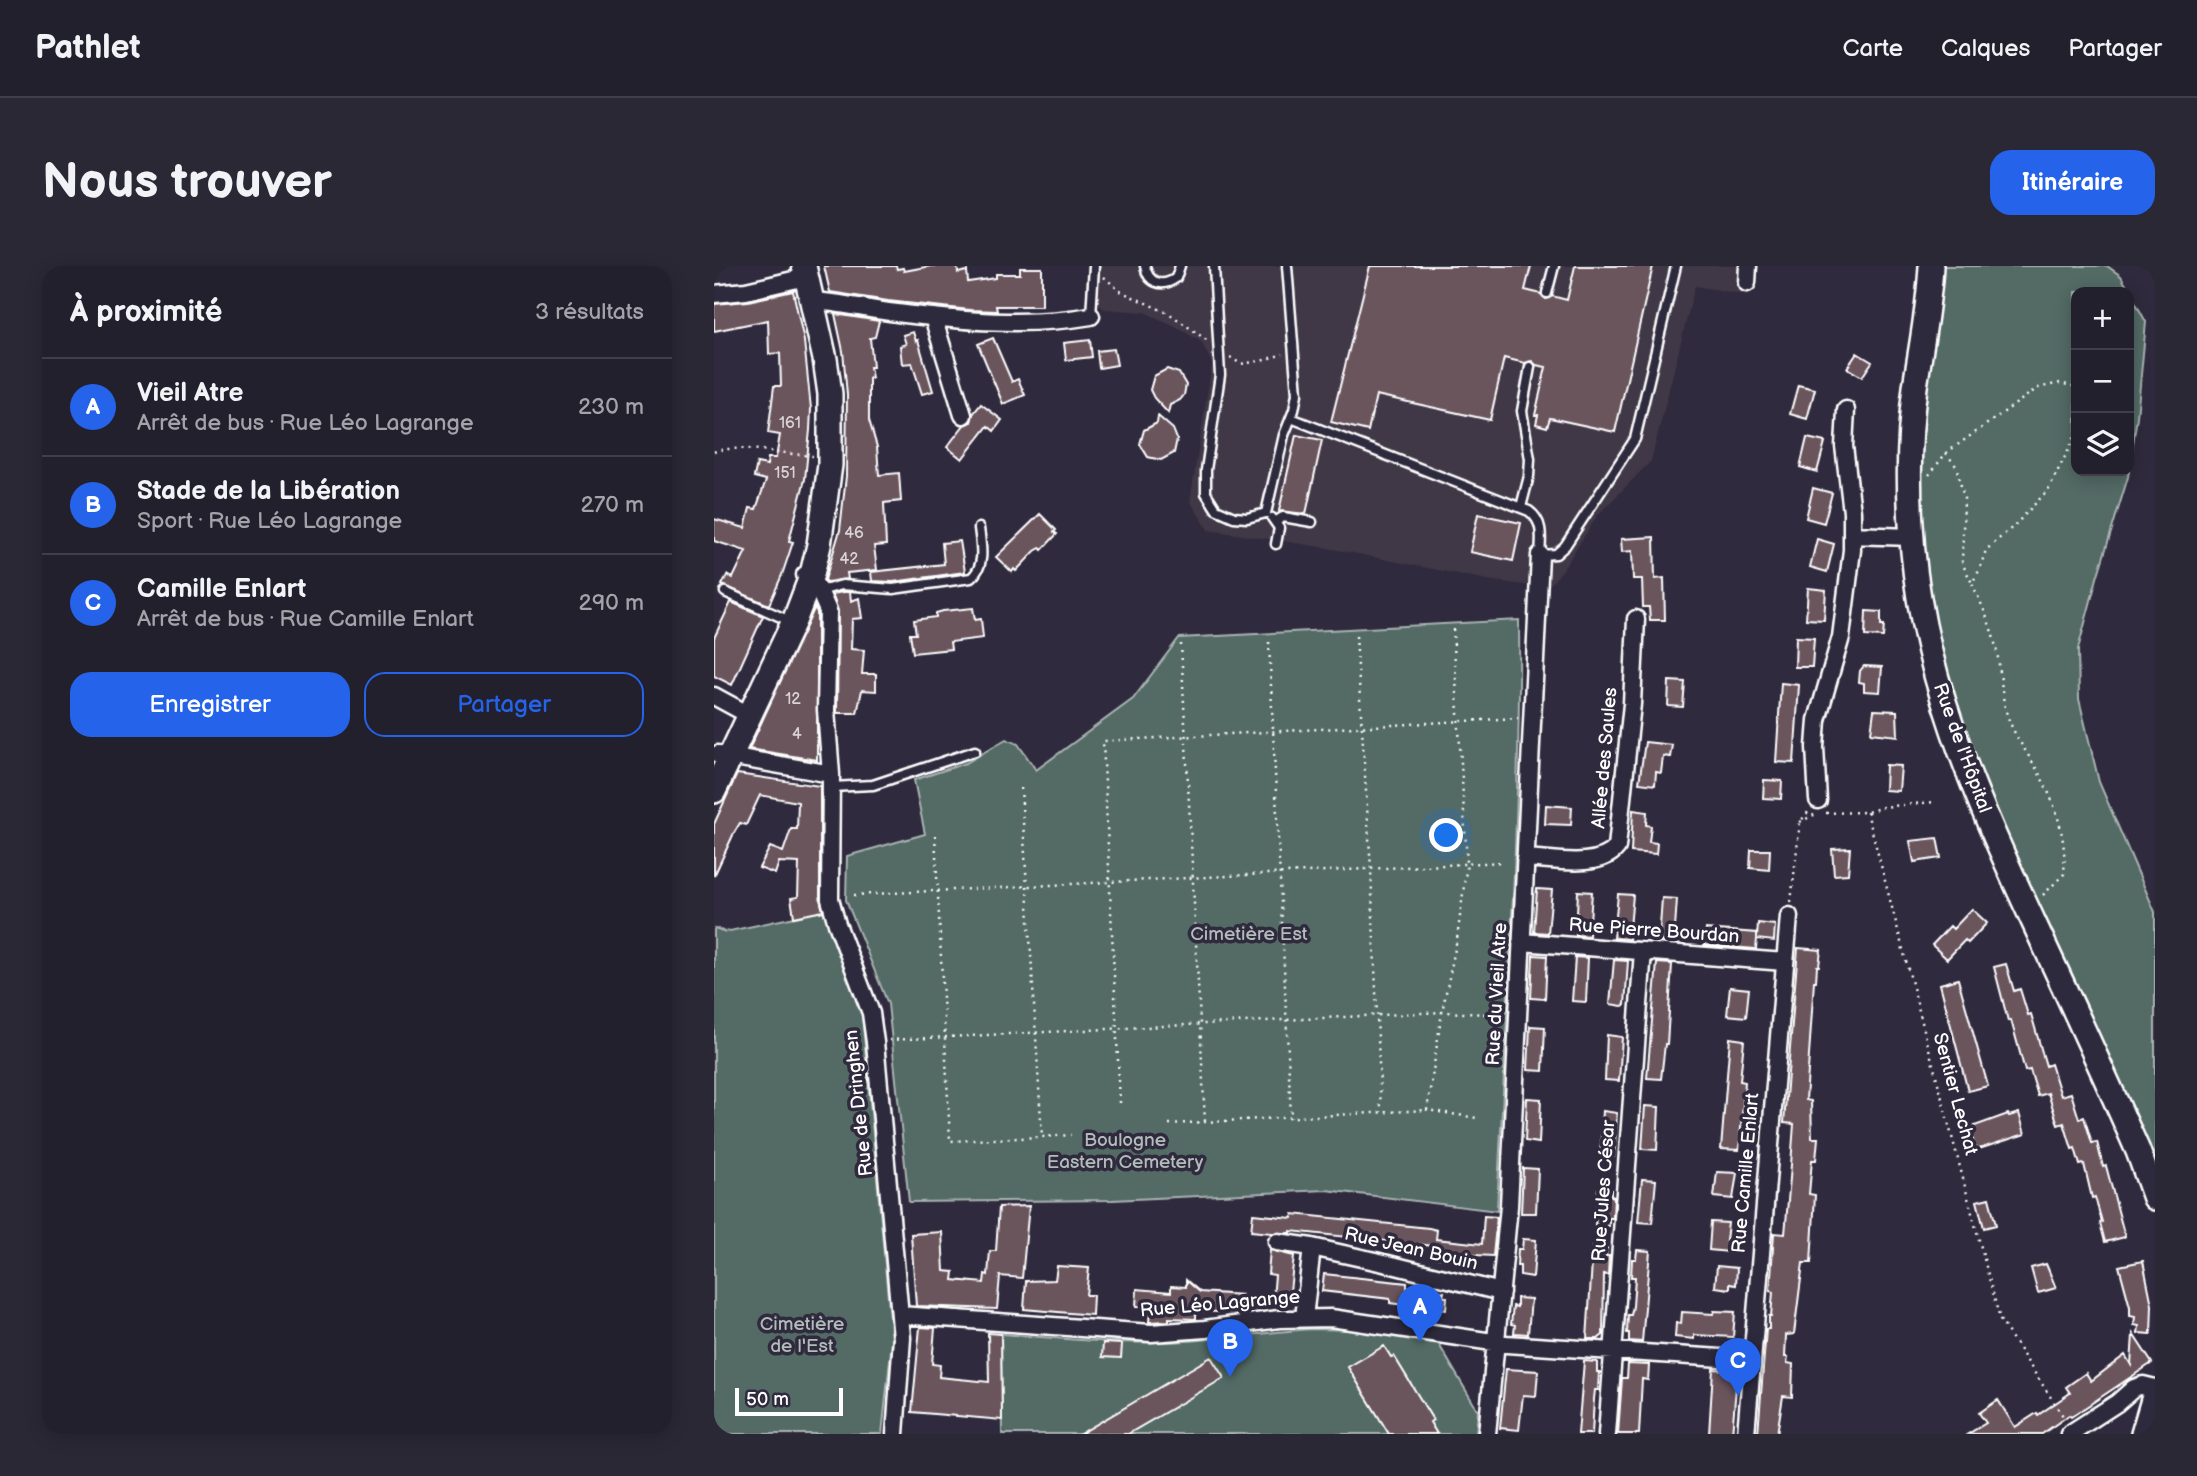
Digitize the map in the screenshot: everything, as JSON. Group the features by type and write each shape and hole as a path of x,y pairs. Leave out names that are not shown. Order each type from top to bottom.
{"street":[{"path":"1747,283 1748,266"},
{"name":"Rue de l'Hôpital","path":"1931,266 1928,305 1914,395 1910,491 1912,537 1928,645 1964,765 2135,1145 2155,1198"},
{"path":"714,294 755,289 805,272 829,383 830,457 811,582 795,619 721,757 714,790"},
{"path":"811,301 838,302 895,313 989,321 1070,320 1091,316"},
{"path":"933,317 963,415"},
{"path":"1818,800 1816,720 1841,637 1852,535 1844,446 1846,410"},
{"path":"1852,535 1912,537"},
{"name":"Rue du Vieil Atre","path":"1488,1434 1509,1206 1540,555"},
{"path":"744,712 783,618 811,582"},
{"name":"Rue de Dringhen","path":"811,582 828,611 826,710 831,781 830,899 871,1013 875,1042 900,1315 901,1355 895,1434"},
{"name":"Allée des Saules","path":"1525,858 1593,861 1608,856 1616,847 1632,704 1636,619"},
{"path":"714,696 744,712"},
{"path":"721,757 831,781"},
{"name":"Rue Camille Enlart","path":"1746,1434 1789,916"},
{"name":"Rue Pierre Bourdan","path":"1521,942 1785,962"},
{"name":"Rue Jules César","path":"1607,1434 1643,951"},
{"name":"Rue Jean Bouin","path":"1276,1242 1384,1263 1501,1292"},
{"path":"1304,1318 1312,1247"},
{"name":"Rue Léo Lagrange","path":"900,1315 1140,1333 1304,1318 1350,1320 1496,1343 1752,1360"},
{"path":"2071,1433 2117,1403 2153,1396 2143,1434"}],"lane":[{"path":"1145,266 1154,282 1164,284 1176,278 1180,266"},
{"path":"1214,266 1220,375 1205,479 1206,493 1216,509 1234,517 1247,518 1266,513"},
{"path":"1266,513 1284,435 1297,394 1287,266"},
{"path":"1547,293 1554,266"},
{"path":"1290,418 1521,507 1533,514 1539,522 1542,534 1540,555 1556,554 1565,546 1635,439 1676,266"},
{"path":"1091,316 1094,267"},
{"path":"1521,507 1529,476 1530,460 1522,411 1530,367"},
{"path":"1266,513 1275,522 1279,532 1276,544"},
{"path":"1275,522 1283,517 1312,522"},
{"path":"811,582 893,589 971,578 981,563 979,528"},
{"path":"725,592 783,618"},
{"path":"831,781 864,787 975,751"}],"path":[{"path":"1094,267 1120,291 1170,314 1241,364 1295,351"},
{"path":"1910,491 1933,471 1946,453 2038,388 2060,383 2071,386"},
{"path":"1972,583 1986,550 2015,525 2048,490 2071,445"},
{"path":"714,452 719,449 752,450 830,457"},
{"path":"1946,453 1956,466 1964,498 1962,563 1983,607 1997,649 2006,710 2016,738 2053,801 2066,849 2064,874 2047,893 2024,903"},
{"path":"1427,1110 1442,1012 1457,939 1467,863 1453,629"},
{"path":"1356,636 1371,869 1381,1112"},
{"path":"1269,642 1291,1118"},
{"path":"1181,644 1205,1122"},
{"path":"1120,1103 1103,741 1532,718"},
{"path":"1021,788 1042,1137"},
{"path":"1789,916 1800,822 1818,800"},
{"path":"1800,822 1817,814 1867,812 1882,807 1934,802"},
{"name":"Sentier Lechat","path":"1867,812 2000,1320 2071,1433"},
{"path":"935,835 950,1141 1071,1135"},
{"path":"854,895 1503,862"},
{"path":"875,1042 1201,1022 1442,1012 1489,1014"},
{"path":"1169,1124 1427,1110 1477,1118"}],"shaded area":[{"path":"1087,266 1754,266 1748,295 1695,286 1651,461 1598,515 1562,571 1547,588 1493,581 1328,548 1208,530 1190,501 1212,363 1201,342 1175,326 1144,312 1104,309 1085,291"}],"green space":[{"path":"1938,266 2107,266 2121,276 2127,287 2071,287 2071,476 2128,476 2078,649 2079,699 2099,782 2155,912 2155,1174 2020,874 1965,738 1933,627 1923,558 1917,473"},
{"path":"2134,300 2146,322 2134,437"},
{"name":"Cimetière Est","path":"1519,620 1518,768 1497,1211 1326,1190 1112,1200 909,1202 888,1004 846,900 847,856 925,834 914,780 966,763 1006,739 1018,744 1036,770 1133,699 1179,638"},
{"name":"Cimetière de l'Est","path":"823,911 862,1014 892,1341 882,1434 714,1434 714,930 715,928 725,932"},
{"path":"1316,1329 1362,1330 1438,1343 1478,1411 1476,1434 1002,1434 1001,1334 1146,1342 1204,1340"}],"building":[{"path":"824,266 896,266 904,271 931,266 957,266 958,273 967,271 968,282 996,278 996,274 1020,274 1020,268 1042,268 1042,306 996,306 997,311 970,310 830,292"},
{"path":"1370,266 1531,266 1525,290 1541,294 1546,299 1552,296 1567,300 1575,266 1653,266 1615,432 1550,418 1547,427 1536,424 1538,415 1535,415 1546,367 1536,365 1532,361 1525,363 1504,358 1490,420 1376,395 1368,431 1331,422"},
{"path":"793,291 804,341 811,409 810,430 805,479 789,541 793,542 769,605 722,585 727,575 733,578 746,551 714,541 714,519 745,528 750,508 756,509 766,480 754,477 757,463 767,465 768,458 776,458 780,435 768,433 774,386 781,386 780,353 769,354 768,320 714,331 714,304 748,301"},
{"path":"835,314 879,321 875,337 870,338 873,367 870,367 872,378 869,378 869,420 877,447 879,475 899,473 901,501 884,503 886,545 874,546 877,570 847,573 848,579 827,582 825,580 840,530 846,476 847,395 843,351"},
{"path":"913,332 916,341 918,340 933,391 922,394 912,363 902,364 900,346 906,344 903,335"},
{"path":"993,338 1012,382 1018,379 1025,395 1003,404 978,344"},
{"path":"1090,340 1092,357 1066,360 1064,343"},
{"path":"1114,349 1117,365 1099,368 1097,351"},
{"path":"1857,353 1872,362 1862,377 1847,368"},
{"path":"1167,369 1179,373 1186,385 1184,395 1170,405 1168,413 1150,390 1154,376"},
{"path":"1798,385 1815,389 1807,419 1790,414"},
{"path":"981,404 1002,420 994,431 988,426 962,459 947,447 964,425 971,422 973,414"},
{"path":"1158,416 1173,429 1177,439 1174,453 1161,460 1148,457 1140,444 1144,430 1157,423"},
{"path":"1296,435 1322,440 1306,514 1279,511"},
{"path":"1807,438 1825,442 1817,472 1800,467"},
{"path":"1813,488 1832,493 1824,523 1806,518"},
{"path":"1040,514 1057,534 1042,550 1040,548 1035,551 1012,572 996,557"},
{"path":"1478,514 1521,523 1513,561 1470,552"},
{"path":"1654,537 1655,579 1664,578 1665,620 1650,620 1649,607 1643,607 1642,579 1633,579 1632,551 1622,552 1621,539"},
{"path":"1817,539 1834,544 1827,572 1810,567"},
{"path":"960,541 965,572 893,582 872,581 871,572 944,564 942,543"},
{"path":"1808,588 1826,590 1824,620 1806,619"},
{"path":"850,592 851,601 859,598 862,618 852,619 851,649 864,650 862,674 876,674 876,691 862,690 857,713 837,713 838,611 832,594"},
{"path":"731,602 763,616 732,685 714,676 714,638"},
{"path":"815,607 817,760 749,749"},
{"path":"973,608 975,620 981,619 983,638 950,642 951,649 913,653 910,634 916,634 914,620 936,617 936,613 943,611"},
{"path":"1866,611 1881,612 1883,637 1865,636"},
{"path":"1796,637 1814,638 1812,667 1795,667"},
{"path":"1864,666 1882,667 1880,692 1864,691 1864,683 1859,682 1860,671"},
{"path":"1669,681 1685,682 1683,707 1668,706"},
{"path":"1781,683 1799,685 1794,763 1776,762"},
{"path":"1874,710 1897,711 1898,736 1871,733"},
{"path":"1645,742 1672,745 1670,757 1663,756 1661,773 1656,772 1655,785 1639,783"},
{"path":"1886,765 1901,766 1899,791 1885,790"},
{"path":"737,774 820,786 820,899 823,911 794,917 791,898 798,897 799,863 779,862 775,874 759,868 770,847 783,852 791,829 797,829 798,802 760,795 746,825 740,823 734,833 714,876 714,824"},
{"path":"1764,780 1782,781 1781,799 1763,798"},
{"path":"1546,805 1572,807 1571,825 1545,824"},
{"path":"1633,810 1647,812 1646,825 1651,826 1649,842 1657,843 1656,854 1631,852"},
{"path":"1937,838 1941,858 1914,862 1910,841"},
{"path":"1850,848 1848,874 1834,875 1832,849"},
{"path":"1751,850 1770,850 1769,870 1750,868"},
{"path":"1537,889 1552,890 1548,933 1534,932"},
{"path":"1578,891 1592,892 1589,936 1576,935"},
{"path":"1618,894 1633,895 1629,939 1614,938"},
{"path":"1662,898 1677,899 1674,942 1659,941"},
{"path":"1972,909 1987,923 1968,943 1965,940 1947,959 1932,945 1950,926 1953,929"},
{"path":"1758,923 1775,925 1774,941 1757,939 1756,949 1704,945 1706,929 1757,933 1757,938"},
{"path":"1798,948 1821,950 1814,981 1806,1100 1811,1101 1812,1138 1818,1138 1816,1160 1812,1160 1809,1194 1815,1195 1811,1263 1803,1263 1794,1334 1786,1335 1785,1357 1788,1357 1787,1363 1793,1364 1792,1397 1783,1396 1777,1434 1758,1434 1766,1329 1769,1329 1773,1292 1770,1291 1774,1233 1785,1234 1790,1178 1794,1124 1784,1123"},
{"path":"1533,955 1547,956 1545,999 1531,998"},
{"path":"1575,957 1588,958 1586,1002 1572,1001"},
{"path":"1614,960 1628,961 1625,1005 1622,1006 1610,1004"},
{"path":"1657,963 1672,964 1667,1044 1661,1079 1647,1078"},
{"path":"2006,964 2014,991 2020,989 2028,1015 2031,1014 2046,1066 2051,1064 2061,1096 2071,1093 2079,1119 2084,1117 2092,1143 2097,1142 2125,1237 2105,1242 2100,1223 2102,1222 2095,1197 2092,1198 2084,1164 2080,1165 2075,1148 2072,1149 2064,1123 2058,1125 2048,1093 2038,1096 2030,1070 2025,1071 1994,967"},
{"path":"1958,979 1988,1086 1968,1091 1940,984"},
{"path":"1730,987 1749,989 1746,1017 1727,1015"},
{"path":"1530,1026 1545,1027 1543,1071 1528,1070"},
{"path":"1607,1035 1622,1037 1619,1081 1605,1080"},
{"path":"1730,1038 1744,1040 1740,1081 1745,1082 1739,1150 1721,1149"},
{"path":"1527,1098 1541,1099 1539,1143 1525,1141"},
{"path":"1645,1106 1659,1107 1657,1150 1642,1149"},
{"path":"1603,1111 1617,1113 1614,1157 1600,1156"},
{"path":"2019,1113 2025,1134 1976,1150 1969,1128 2008,1114"},
{"path":"1523,1168 1538,1169 1536,1213 1521,1213"},
{"path":"1717,1172 1737,1173 1733,1199 1714,1197"},
{"path":"1642,1179 1656,1180 1652,1223 1638,1222"},
{"path":"1598,1189 1611,1190 1611,1196 1614,1197 1613,1218 1609,1218 1609,1226 1595,1225"},
{"path":"1989,1198 1996,1225 1984,1228 1977,1201"},
{"path":"1029,1206 1022,1278 1000,1276 997,1309 916,1306 911,1234 942,1232 944,1271 954,1272 953,1280 984,1283 985,1274 988,1275 990,1251 996,1251 999,1207"},
{"path":"1253,1214 1292,1218 1293,1214 1429,1228 1437,1230 1436,1239 1482,1244 1484,1216 1497,1217 1493,1256 1475,1255 1475,1261 1432,1257 1433,1246 1291,1231 1251,1231"},
{"path":"1711,1222 1728,1223 1726,1241 1729,1241 1729,1252 1709,1250"},
{"path":"1523,1239 1536,1240 1533,1277 1520,1275 1520,1266 1517,1266 1518,1249 1522,1249"},
{"path":"1593,1247 1607,1248 1608,1275 1604,1274 1603,1335 1598,1339 1587,1339"},
{"path":"1270,1250 1294,1256 1289,1300 1273,1299 1275,1275 1268,1274"},
{"path":"1637,1250 1650,1251 1642,1342 1629,1341 1627,1333 1628,1315 1631,1315 1633,1306 1635,1277 1631,1277 1632,1259 1636,1259"},
{"path":"2143,1261 2152,1305 2151,1334 2138,1333 2139,1326 2134,1325 2135,1317 2130,1316 2119,1266"},
{"path":"2046,1264 2056,1288 2038,1293 2031,1268"},
{"path":"1057,1266 1089,1268 1086,1295 1093,1295 1092,1315 1024,1309 1026,1281 1055,1280"},
{"path":"1717,1266 1737,1268 1736,1285 1730,1284 1730,1289 1715,1287"},
{"path":"1324,1274 1407,1283 1407,1288 1444,1292 1443,1297 1447,1297 1446,1310 1390,1303 1390,1299 1322,1291"},
{"path":"1186,1280 1200,1292 1242,1295 1241,1313 1196,1311 1196,1319 1169,1318 1169,1321 1149,1322 1150,1307 1136,1307 1137,1289 1171,1292 1171,1286 1186,1287"},
{"path":"1517,1298 1531,1299 1528,1334 1514,1333 1515,1325 1511,1324"},
{"path":"1714,1311 1735,1312 1733,1337 1675,1337 1676,1323 1681,1324 1682,1312 1713,1314"},
{"path":"920,1327 935,1328 932,1364 940,1365 939,1377 989,1382 988,1333 1001,1334 1002,1420 912,1412"},
{"path":"2133,1334 2152,1363 2071,1417 2069,1415 2042,1434 1968,1434 1986,1423 1979,1413 1998,1400 2015,1427 2070,1393 2066,1387 2086,1373 2091,1381 2125,1355 2131,1365"},
{"path":"1103,1343 1122,1344 1121,1358 1102,1357"},
{"path":"1384,1346 1391,1357 1394,1356 1433,1420 1430,1422 1437,1434 1389,1434 1348,1367"},
{"path":"1211,1357 1224,1378 1128,1434 1080,1434"},
{"path":"1584,1361 1597,1362 1599,1372 1592,1434 1578,1434"},
{"path":"1628,1364 1649,1365 1648,1380 1642,1379 1639,1434 1618,1434 1622,1378 1627,1378"},
{"path":"1506,1369 1538,1371 1536,1396 1523,1395 1519,1430 1500,1428"},
{"path":"1713,1369 1734,1371 1737,1375 1732,1434 1709,1434"}],"place":[{"name":"Vieil Atre","path":"1420,1342"},
{"name":"Stade de la Libération","path":"1230,1377"},
{"name":"Camille Enlart","path":"1738,1396"}],"park label":[{"name":"Boulogne Eastern Cemetery","path":"1125,1151"}]}
